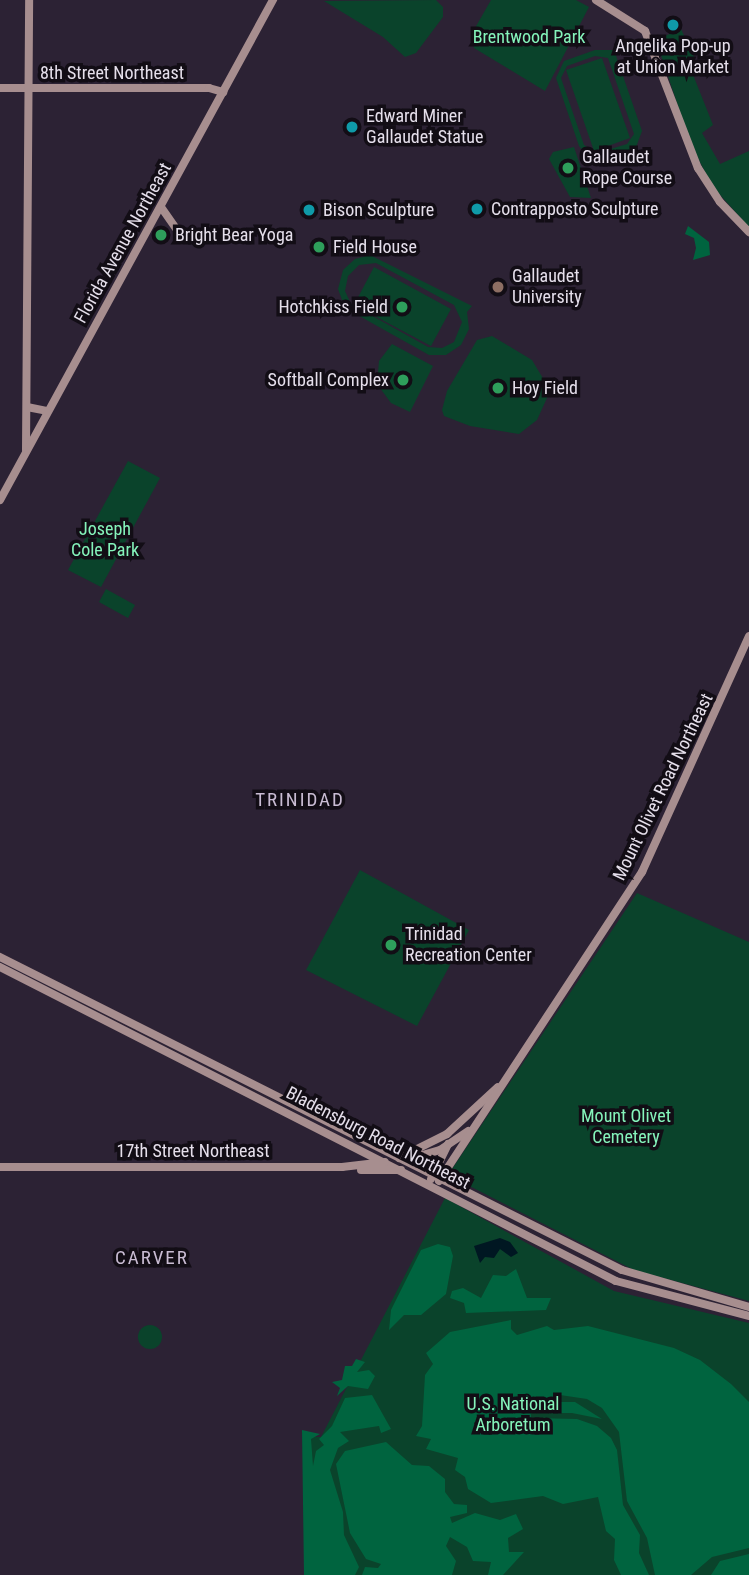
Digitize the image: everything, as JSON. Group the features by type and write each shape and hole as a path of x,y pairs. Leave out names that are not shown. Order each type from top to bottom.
{"main road":[{"path":"26,453 29,0"},
{"name":"Florida Avenue Northeast","path":"0,500 273,0"},
{"path":"596,0 645,31 698,168 720,202 749,232"},
{"name":"8th Street Northeast","path":"0,88 209,88 223,92"},
{"path":"161,207 181,236"},
{"path":"27,407 47,411"},
{"name":"Mount Olivet Road Northeast","path":"435,1181 477,1123 642,872 749,636"},
{"name":"Bladensburg Road Northeast","path":"1,962 403,1159 435,1181"},
{"name":"Bladensburg Road Northeast","path":"1,962 386,1161 435,1181 500,1214 628,1286 749,1316"},
{"name":"Mount Olivet Road Northeast","path":"403,1159 447,1134 501,1085"},
{"name":"Mount Olivet Road Northeast","path":"386,1161 448,1146 477,1123"},
{"path":"435,1181 448,1146 447,1134"},
{"name":"17th Street Northeast","path":"0,1167 348,1167 386,1161"},
{"path":"348,1167 404,1170"},
{"name":"Bladensburg Road Northeast","path":"521,1225 632,1275 749,1307"}],"green space":[{"path":"436,0 443,7 443,17 416,53 405,57 383,37 324,1"},
{"name":"Brentwood Park","path":"491,0 576,0 589,7 545,91 474,48 471,35"},
{"path":"681,29 695,59 688,62 713,125 702,133 720,164 749,151 749,227 713,187 691,145 656,40"},
{"path":"595,50 614,50 642,131 635,150 593,163 579,146 556,78 564,61","holes":["595,56 608,58 634,134 627,144 597,153 584,145 561,78 567,66"]},
{"path":"602,58 630,138 594,151 566,70"},
{"name":"Gallaudet Rope Course","path":"574,147 591,198 570,197 549,159 553,152"},
{"path":"688,226 709,242 710,255 693,260 696,248 694,238 685,234"},
{"path":"370,255 472,306 467,312 469,329 461,345 446,355 429,355 345,308 338,289 343,270 355,259","holes":["376,263 454,305 462,322 454,342 442,348 428,347 351,304 345,291 348,276 359,265"]},
{"name":"Hotchkiss Field","path":"374,267 451,309 431,346 354,305"},
{"name":"Hoy Field","path":"492,336 532,360 547,385 547,398 537,420 519,434 470,426 444,416 442,410 447,391 477,340"},
{"name":"Softball Complex","path":"392,344 433,366 410,412 391,403 377,384 379,361"},
{"name":"Joseph Cole Park","path":"128,461 160,478 101,587 68,570"},
{"path":"106,589 135,605 128,618 99,602"},
{"name":"Trinidad Recreation Center","path":"360,870 469,930 417,1026 306,970"},
{"name":"Mount Olivet Cemetery","path":"637,893 749,942 749,1301 634,1270 448,1175"},
{"name":"U.S. National Arboretum","path":"445,1198 614,1291 749,1323 749,1575 308,1575 308,1437 321,1437"},
{"path":"438,1244 450,1247 453,1256 446,1294 421,1315 404,1315 389,1330 391,1310 421,1250"},
{"path":"516,1269 527,1298 551,1298 546,1310 466,1313 464,1303 450,1298 452,1291 463,1288 481,1298 493,1275 506,1276"},
{"path":"511,1320 511,1329 517,1335 547,1326 554,1330 588,1326 674,1348 700,1360 731,1384 749,1402 749,1548 712,1557 691,1575 655,1575 647,1538 627,1501 619,1432 602,1408 587,1399 560,1395 530,1402 531,1418 577,1419 597,1426 611,1438 617,1450 623,1505 640,1535 639,1553 649,1575 621,1575 614,1560 615,1539 606,1531 598,1497 563,1504 543,1496 491,1503 468,1489 465,1477 455,1470 458,1458 426,1449 431,1439 416,1436 422,1426 425,1375 433,1364 426,1353 450,1332"},
{"path":"150,1325 158,1329 162,1337 158,1345 150,1349 142,1345 138,1337 142,1329"},
{"path":"356,1359 365,1362 357,1372 369,1370 375,1376 368,1389 348,1386 337,1396 340,1388 332,1382 342,1380 345,1366 352,1366"},
{"path":"372,1395 391,1429 381,1433 379,1426 340,1432 349,1441 338,1448 330,1470 343,1512 344,1535 359,1567 355,1575 304,1575 302,1430 320,1434 311,1439 313,1466 316,1451 324,1445 319,1439 332,1426 345,1398"},
{"path":"556,1402 575,1402 602,1419 572,1413 543,1413 542,1406"},
{"path":"386,1442 412,1465 429,1466 445,1479 445,1492 454,1504 467,1505 467,1513 450,1517 452,1523 475,1513 500,1520 516,1514 523,1529 508,1538 509,1552 524,1552 503,1575 488,1575 491,1562 473,1561 467,1547 450,1537 446,1546 456,1561 452,1575 362,1575 365,1567 378,1568 381,1564 366,1559 350,1533 336,1464 345,1451"},
{"path":"749,1554 749,1575 711,1575 720,1561"}],"water":[{"path":"500,1238 510,1242 518,1253 511,1257 500,1249 494,1258 485,1257 480,1263 474,1246"}],"place":[{"name":"Angelika Pop-up at Union Market","path":"673,25"},
{"name":"Edward Miner Gallaudet Statue","path":"352,127"},
{"name":"Gallaudet Rope Course","path":"568,168"},
{"name":"Contrapposto Sculpture","path":"477,209"},
{"name":"Bison Sculpture","path":"309,210"},
{"name":"Bright Bear Yoga","path":"161,235"},
{"name":"Field House","path":"319,247"},
{"name":"Gallaudet University","path":"498,287"},
{"name":"Hotchkiss Field","path":"402,307"},
{"name":"Softball Complex","path":"403,380"},
{"name":"Hoy Field","path":"498,388"},
{"name":"Trinidad Recreation Center","path":"391,945"}],"district":[{"name":"TRINIDAD","path":"300,800"},
{"name":"CARVER","path":"152,1258"}]}
